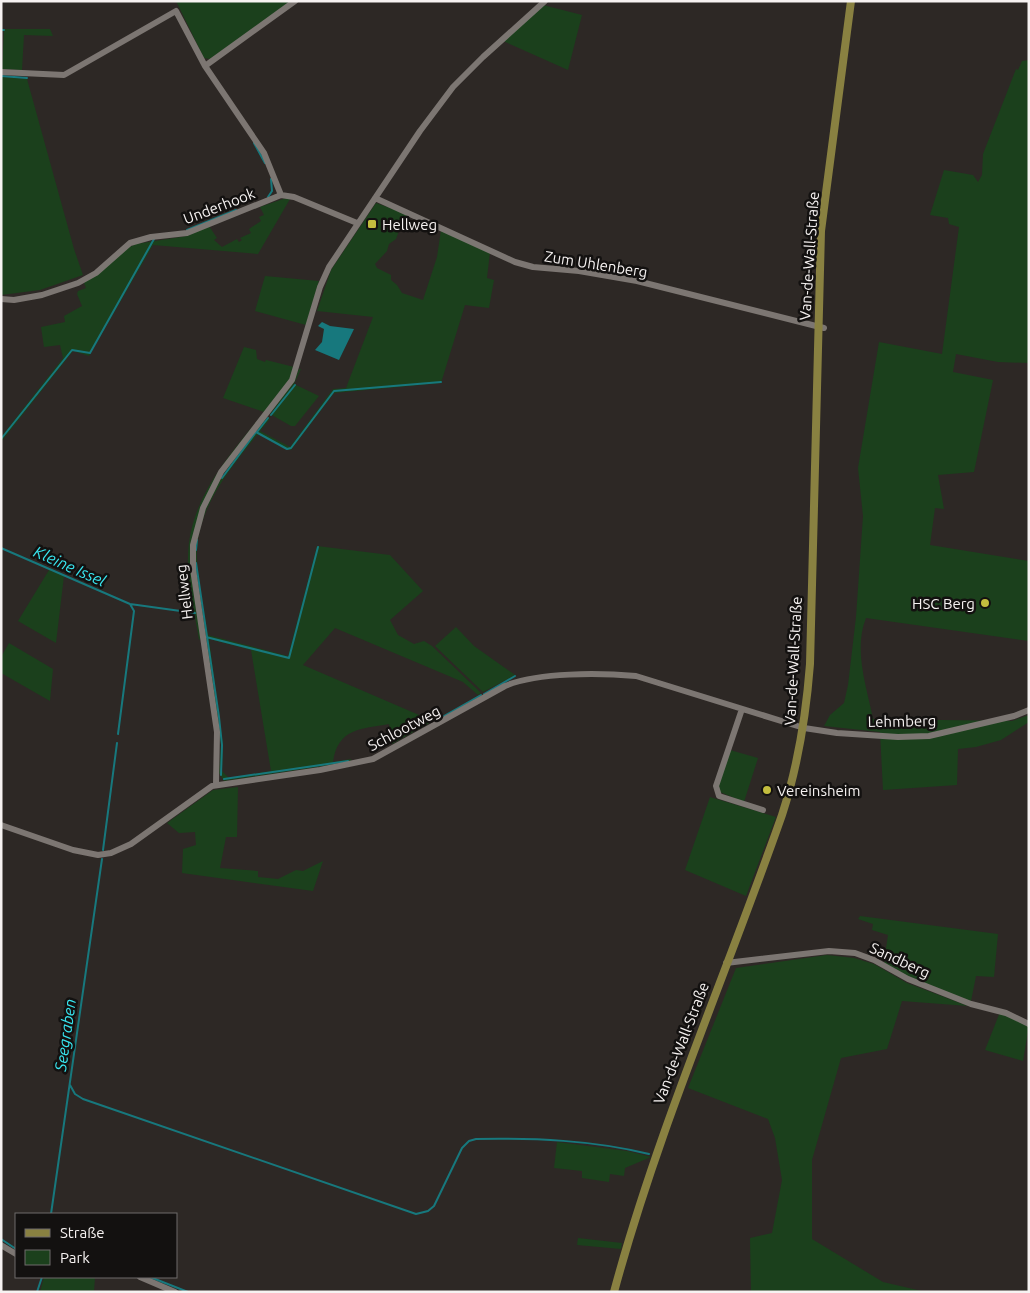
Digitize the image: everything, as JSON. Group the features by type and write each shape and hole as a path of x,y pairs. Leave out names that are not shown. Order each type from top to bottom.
{"main road":[{"name":"Van-de-Wall-Straße","path":"614,1292 653,1160 785,805 804,728 810,664 821,328 821,231 851,1"}],"street":[{"path":"205,66 295,1"},
{"name":"Hellweg","path":"216,784 217,732 193,569 196,532 203,508 221,472 292,380 320,287 329,267 357,223 420,130 453,87 545,1"},
{"path":"1,72 64,75 176,10 205,66 264,153 282,195 294,197 357,223"},
{"name":"Underhook","path":"1,299 14,300 42,295 70,285 96,273 130,243 151,237 186,233 282,195"},
{"name":"Zum Uhlenberg","path":"375,198 516,262 533,267 579,271 637,281 821,328"},
{"name":"Schlootweg","path":"1,825 73,850 98,855 111,853 131,844 203,790 216,784 320,770 373,759 505,686 526,678 610,674 636,676 804,728"},
{"path":"742,709 716,786 717,792 719,796 763,810"},
{"name":"Lehmberg","path":"804,728 845,734 898,737 930,736 1014,716 1029,710"},
{"name":"Sandberg","path":"726,963 829,951 854,953 874,960 908,979 971,1004 1006,1013 1029,1024"},
{"path":"1,1245 15,1253"},
{"path":"142,1278 175,1292"}],"green space":[{"path":"176,1 291,1 210,59 204,58"},
{"path":"543,5 582,15 568,70 503,41"},
{"path":"4,29 50,29 53,36 24,35 22,70 2,69"},
{"path":"1029,60 1029,363 998,362 956,354 953,372 993,380 974,472 938,475 944,509 935,508 930,545 1029,561 1029,641 866,618 862,630 861,656 873,719 1012,721 1029,715 1029,722 1001,740 976,747 958,749 957,785 883,790 880,732 824,726 830,715 844,703 848,685 856,617 863,516 858,468 879,342 942,354 959,227 949,224 948,218 930,215 944,170 973,175 978,182 982,175 983,154 1016,69 1018,70 1022,61"},
{"path":"1,77 27,79 74,249 83,275 40,290 1,295"},
{"path":"286,198 290,199 258,254 153,245 89,356 73,351 1,442 1,437 63,358 60,345 44,347 41,327 65,322 64,316 82,306 77,294 78,291 86,288 84,283 125,249 136,244 187,236 209,226 217,238 214,240 222,247 237,239 239,242 242,240 240,238 251,233 249,229 261,221 259,217 264,215 260,207"},
{"path":"376,203 407,214 407,218 402,223 396,239 389,244 387,251 375,264 377,268 391,275 391,280 402,293 423,300 437,257 441,230 490,252 487,278 494,280 489,308 465,305 441,383 334,393 291,450 287,450 260,434 257,435 225,477 208,507 202,524 198,541 197,559 208,635 288,656 317,546 390,555 423,591 390,620 398,635 414,644 424,641 432,646 481,693 478,695 463,682 335,628 303,665 433,721 392,744 389,724 352,732 340,742 333,762 351,759 351,762 224,781 219,773 221,744 195,568 197,545 201,524 208,504 217,486 267,417 270,419 260,431 290,447 333,389 346,388 373,317 317,311 331,270","holes":["209,639 251,650 271,771 229,778 222,771 223,745"]},
{"path":"265,276 319,281 306,325 255,311"},
{"path":"244,347 256,350 257,359 294,367 291,379 219,471 191,544 201,638 199,640 188,567 190,536 196,516 214,478 225,461 264,412 223,398"},
{"path":"299,369 301,369 294,384 319,396 295,426 291,426 270,414 294,381"},
{"path":"49,570 64,576 56,643 18,621"},
{"path":"456,627 474,646 515,675 483,692 435,646"},
{"path":"9,643 53,669 50,701 1,673 1,657"},
{"path":"730,750 758,758 744,802 720,792 719,785"},
{"path":"238,787 237,837 226,837 220,868 258,871 258,877 278,879 296,870 303,871 323,861 313,891 182,873 183,849 196,845 195,832 179,833 167,823 213,790"},
{"path":"710,797 776,817 746,896 685,870"},
{"path":"860,916 998,934 994,977 976,976 971,1001 909,977 884,963 887,956 885,955 888,935 872,930 873,924 858,919"},
{"path":"827,955 854,958 874,964 907,983 968,1006 902,1001 887,1049 841,1058 812,1160 812,1239 883,1282 926,1292 751,1292 750,1238 772,1233 782,1180 775,1138 768,1119 688,1088 736,968"},
{"path":"1000,1012 1029,1025 1023,1061 985,1050"},
{"path":"557,1142 627,1151 651,1157 625,1168 624,1176 610,1174 609,1182 582,1178 582,1171 554,1168"},
{"path":"578,1238 622,1243 621,1249 577,1245"},
{"path":"44,1278 95,1278 94,1292 40,1292"}],"water":[{"path":"322,322 330,326 354,329 339,360 315,350 322,342 324,329 318,326"}],"waterway":[{"path":"1,76 27,78"},
{"path":"254,143 265,163"},
{"path":"268,197 272,191 271,179"},
{"path":"187,230 236,210"},
{"path":"1,439 72,350 90,353 154,239"},
{"path":"222,478 256,432 287,449 291,448 334,391 441,382"},
{"path":"271,415 295,385"},
{"path":"257,432 268,418"},
{"path":"196,550 197,540"},
{"path":"206,637 289,658 318,547"},
{"name":"Kleine Issel","path":"1,548 130,604 195,613"},
{"path":"196,563 219,717 222,745 221,775"},
{"name":"Seegraben","path":"118,734 134,611 130,604"},
{"path":"484,694 515,676"},
{"path":"444,716 481,695"},
{"name":"Seegraben","path":"103,850 117,743"},
{"path":"224,779 348,761"},
{"name":"Seegraben","path":"51,1213 102,859"},
{"path":"70,1085 75,1094 83,1099 416,1214 428,1211 434,1206 462,1148 469,1141 476,1139 563,1141 628,1149 649,1154"},
{"path":"1,1239 15,1248"},
{"name":"Seegraben","path":"37,1292 42,1278"},
{"path":"153,1278 188,1292"}],"place":[{"name":"Hellweg","path":"372,224"},
{"name":"HSC Berg","path":"985,603"},
{"name":"Vereinsheim","path":"767,790"}]}
